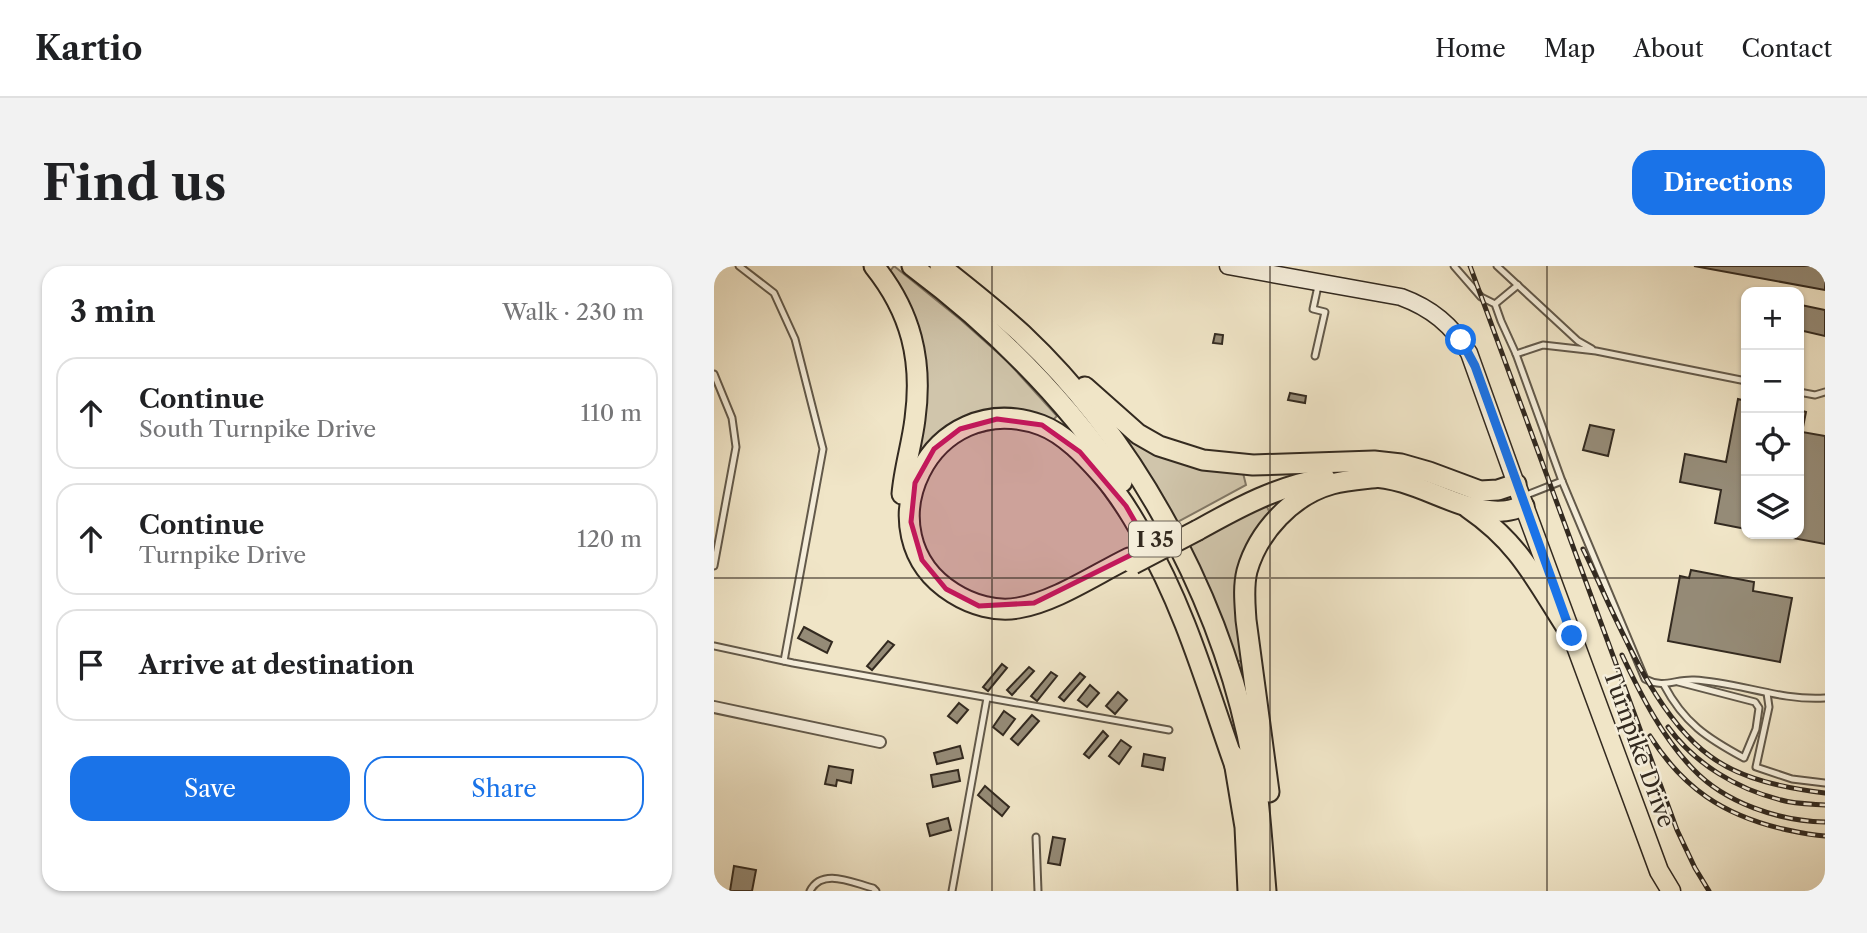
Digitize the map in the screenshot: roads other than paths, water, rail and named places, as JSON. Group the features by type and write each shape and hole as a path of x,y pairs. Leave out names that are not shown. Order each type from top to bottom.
{"highway":[{"path":"874,266 899,302 915,347 917,392 902,490 902,523 914,562 930,584 953,604 970,612 1010,618 1049,608 1306,465"},
{"name":"I 35","path":"912,266 1013,351 1054,394 1091,437 1131,495 1166,559 1194,615 1215,678 1236,766 1245,827 1248,891"},
{"name":"I 35","path":"940,266 1023,335 1089,408 1129,463 1183,555 1220,644 1245,730 1256,789 1268,891"},
{"path":"981,298 1014,321 1138,434 1159,446 1203,460 1226,464 1306,465 1374,461 1401,464 1480,491 1498,490 1521,496"},
{"path":"1131,561 1034,603 1017,608 979,606 946,589 932,576 922,560 914,542 911,523 915,483 923,464 934,449 960,429 979,422 1018,419 1042,425 1070,444 1111,486 1126,506 1155,557 1176,598 1236,766"},
{"path":"1195,526 1247,502 1295,485 1330,478 1380,477 1416,485 1464,506 1488,522 1519,552 1572,636"},
{"path":"1268,891 1271,833 1269,793 1245,620 1247,573 1254,552 1263,537 1275,520 1290,506 1331,484 1380,477"},
{"path":"1464,506 1502,511 1521,496"}],"main road":[{"name":"Turnpike Drive","path":"1521,496 1659,871 1671,891"},
{"name":"Turnpike Drive","path":"1658,891 1659,871"}],"street":[{"path":"1228,266 1401,297 1418,303 1440,317 1461,340 1475,366 1521,496"},
{"path":"714,707 880,742"}],"lane":[{"path":"739,266 774,293 785,316 795,339 823,449 784,661"},
{"path":"1454,266 1481,297 1495,304 1562,481 1642,676 1650,682 1664,685 1693,680 1794,699 1825,698"},
{"path":"1497,266 1578,341 1596,351"},
{"path":"1315,356 1325,312 1313,309 1318,283"},
{"path":"1495,304 1518,285"},
{"path":"1516,354 1543,345 1596,351 1741,380"},
{"path":"714,374 732,418 736,447 714,566"},
{"path":"1804,393 1815,396 1825,392"},
{"path":"1521,496 1562,481"},
{"path":"714,646 1169,730"},
{"path":"1678,682 1755,702 1759,708 1756,729 1744,758"},
{"path":"1664,685 1673,702 1692,725 1714,742 1756,767 1792,779 1825,783"},
{"path":"1756,767 1769,707 1767,693"},
{"path":"952,891 987,698"},
{"path":"1036,836 1038,891"},
{"path":"810,891 819,879 828,877 876,891"}],"railway":[{"path":"1470,266 1677,830 1709,891"},
{"path":"1583,549 1636,661 1670,715 1689,737 1710,756 1750,777 1825,793"},
{"path":"1622,655 1662,729 1682,757 1706,781 1737,800 1771,814 1825,822"},
{"path":"1668,727 1691,752 1733,782 1781,800 1825,805"},
{"path":"1650,736 1691,785 1723,807 1761,823 1825,836"}]}
